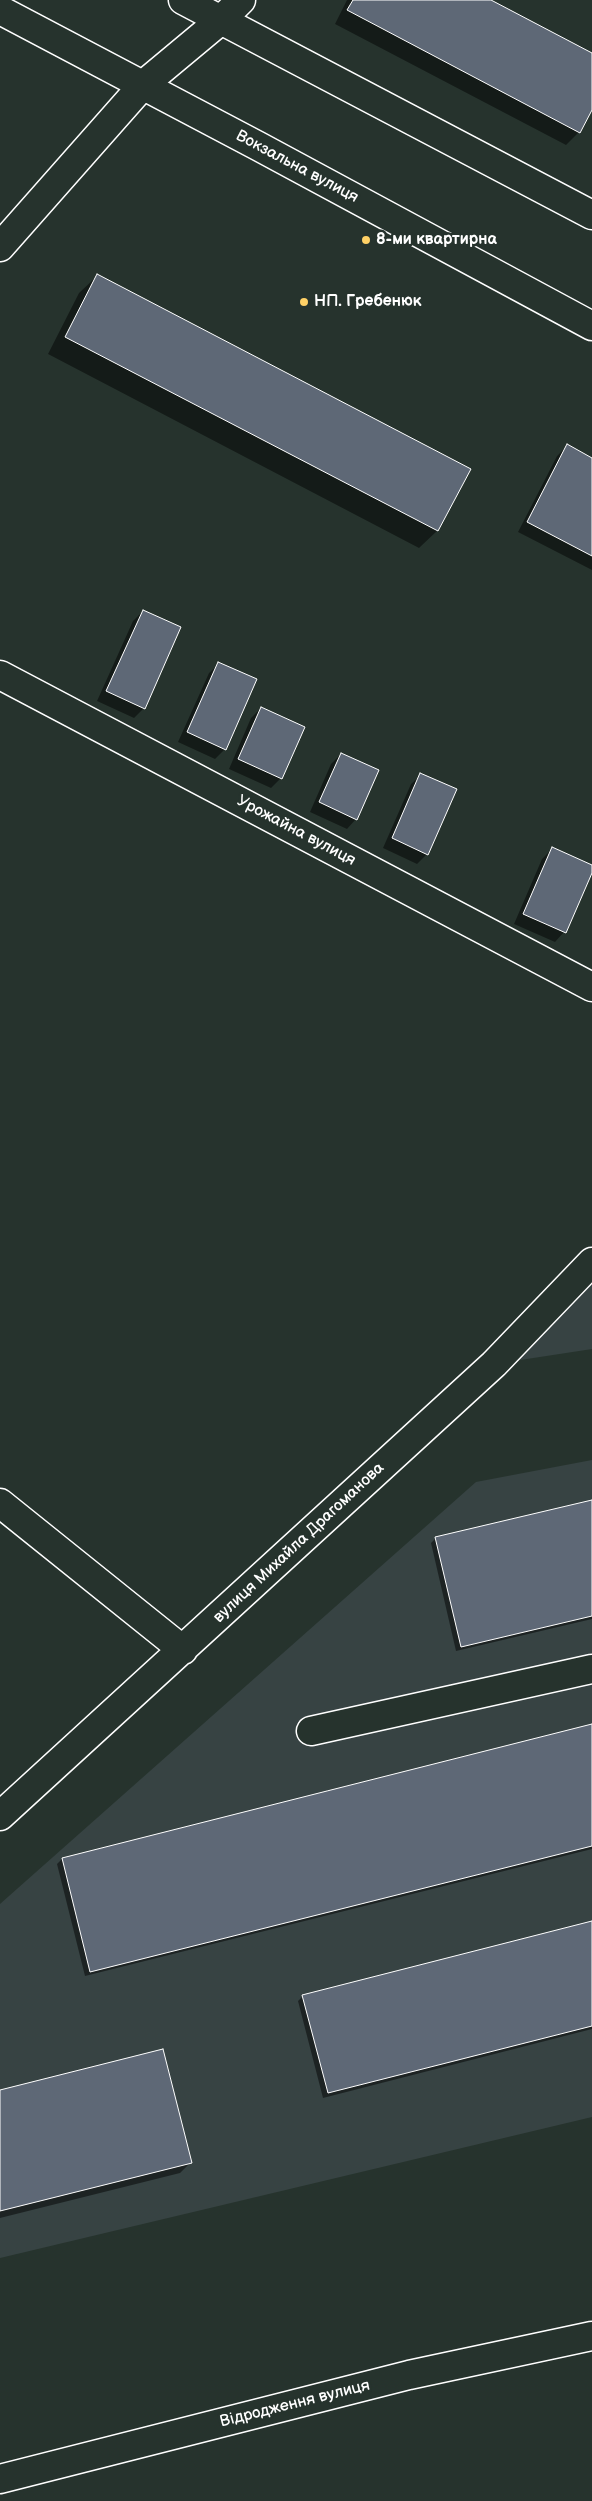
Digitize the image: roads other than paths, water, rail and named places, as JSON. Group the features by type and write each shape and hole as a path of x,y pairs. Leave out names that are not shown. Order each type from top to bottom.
{"street":[{"path":"183,0 592,215"},
{"path":"0,247 143,85 221,20 241,0"},
{"name":"Вокзальна вулиця","path":"0,10 592,326"},
{"name":"Урожайна вулиця","path":"0,675 592,987"},
{"name":"вулиця Михайла Драгоманова","path":"0,1816 494,1364 592,1262"},
{"path":"0,1503 183,1650"},
{"path":"311,1731 592,1669"},
{"name":"Відродження вулиця","path":"0,2479 409,2375 592,2336"}],"place":[{"name":"8-ми квартирна","path":"366,240"},
{"name":"НП. Гребенюк","path":"304,302"}]}
